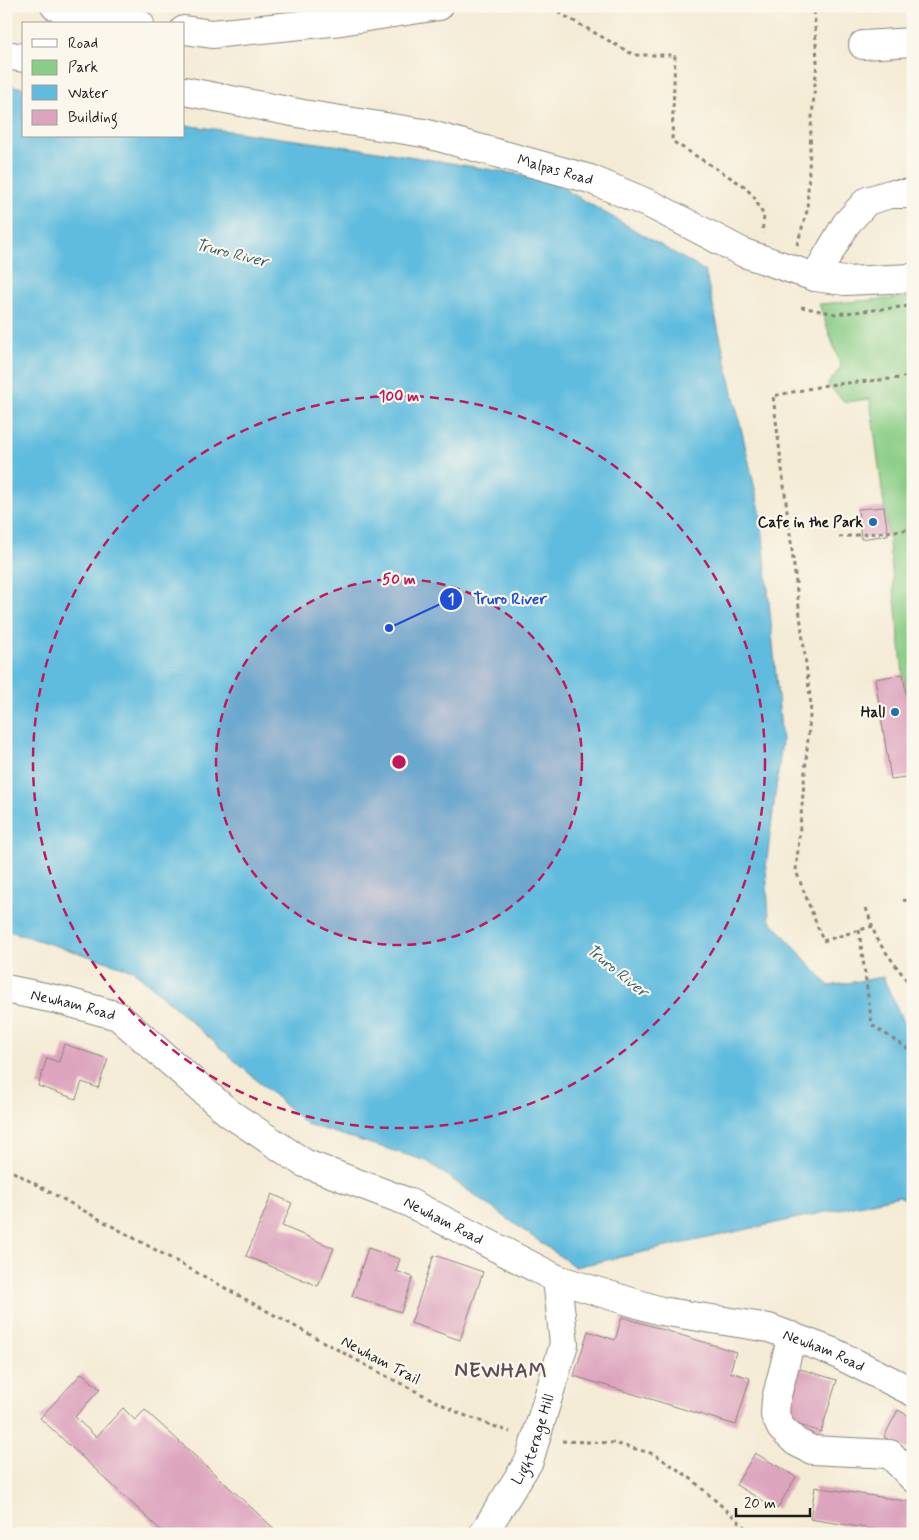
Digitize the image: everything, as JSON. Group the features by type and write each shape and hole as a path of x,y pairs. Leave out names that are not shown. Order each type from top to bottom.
{"street":[{"path":"55,6 89,16 127,22"},
{"path":"185,30 212,34 341,22 439,6"},
{"path":"864,44 913,42"},
{"path":"6,54 22,58"},
{"name":"Malpas Road","path":"185,91 303,114 424,133 590,179 654,206 759,259 802,273 845,281 913,278"},
{"path":"802,273 867,201 890,194 913,194"},
{"name":"Newham Road","path":"6,989 64,1001 118,1016 229,1113 304,1163 408,1202 557,1279 662,1311 769,1328 833,1352 913,1392"},
{"name":"Lighterage Hill","path":"483,1534 529,1461 564,1344 557,1279"},
{"path":"792,1336 776,1399 774,1415 781,1428 796,1442 812,1450 890,1454 913,1478"}],"path":[{"path":"554,6 556,12 634,55 674,55 672,141 744,186 754,197 764,216 759,259"},
{"path":"802,273 817,62 814,6"},
{"path":"802,307 836,314 913,306"},
{"path":"873,926 823,941 796,871 811,705 773,396 828,385 900,378 913,374"},
{"path":"839,537 913,529"},
{"path":"903,900 913,902"},
{"path":"866,908 877,940 913,989"},
{"path":"859,930 872,1024 913,1052"},
{"name":"Newham Trail","path":"6,1168 382,1374 461,1414 534,1441 614,1443 654,1454 689,1477 752,1534"}],"green space":[{"path":"913,297 913,734 903,674 888,535 870,399 845,402 827,385 841,367 819,304"}],"water":[{"name":"Truro River","path":"6,85 22,88 22,138 185,138 185,125 378,151 547,179 705,271 761,515 782,741 766,867 769,919 829,986 883,977 905,1026 913,1030 913,1204 899,1196 575,1267 427,1161 306,1124 133,970 6,930"}],"building":[{"name":"Cafe in the Park","path":"884,507 888,535 861,539 858,509"},
{"name":"Hall","path":"903,674 913,734 913,776 891,779 875,679"},
{"path":"64,1044 108,1059 98,1088 82,1082 76,1099 38,1086 47,1058 59,1062"},
{"path":"272,1194 292,1203 282,1226 334,1248 318,1286 246,1256"},
{"path":"368,1248 400,1259 396,1271 413,1277 401,1312 352,1296"},
{"path":"434,1255 483,1272 460,1340 411,1323"},
{"path":"622,1317 736,1352 730,1372 750,1378 736,1425 574,1376 588,1331 615,1340"},
{"path":"797,1368 837,1380 821,1432 781,1419"},
{"path":"82,1373 100,1389 75,1417 96,1437 123,1408 135,1420 145,1410 280,1534 165,1534 40,1418"},
{"path":"898,1410 913,1418 912,1452 884,1437"},
{"path":"755,1453 796,1477 777,1509 736,1485"},
{"path":"815,1487 913,1502 913,1534 810,1519"}],"place":[{"name":"Cafe in the Park","path":"873,522"},
{"name":"Truro River","path":"389,628"},
{"name":"Hall","path":"895,712"}],"district":[{"name":"NEWHAM","path":"501,1370"}]}
